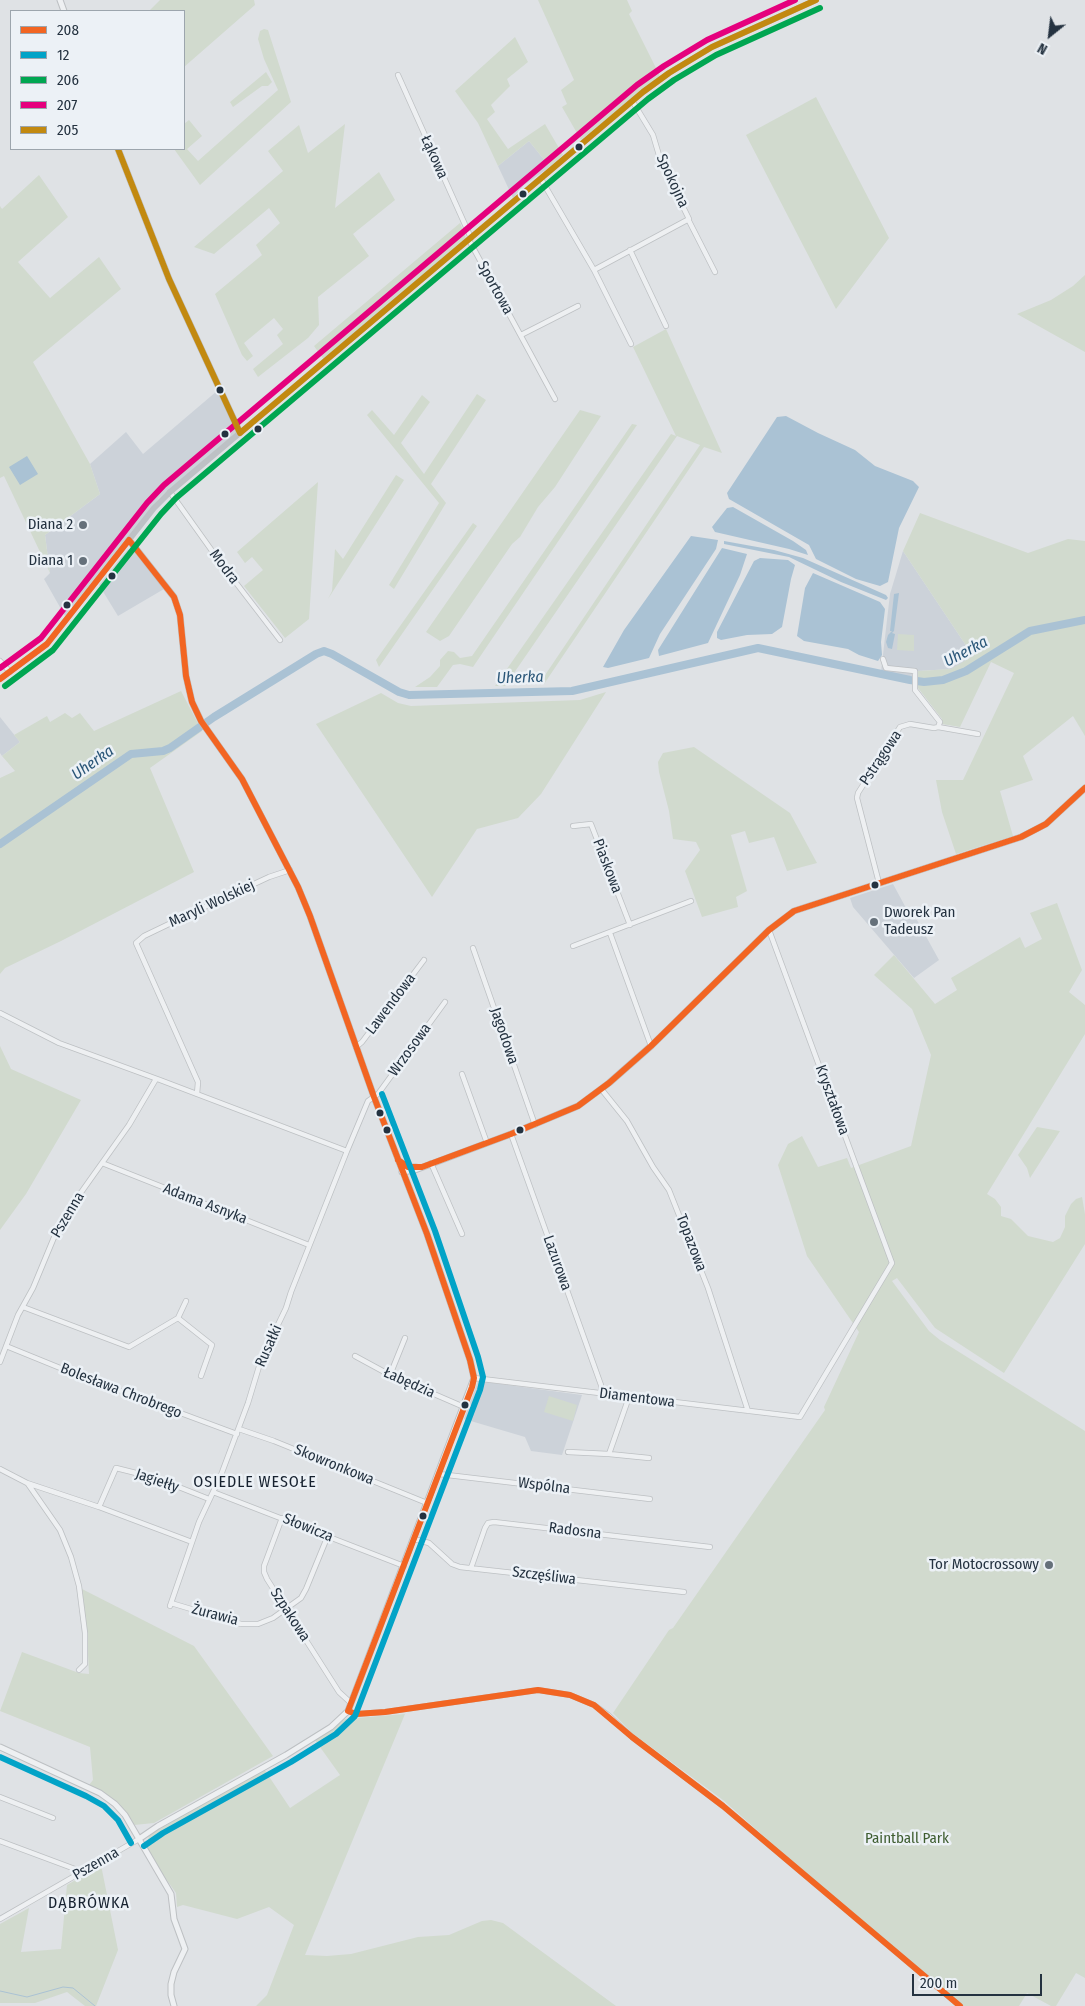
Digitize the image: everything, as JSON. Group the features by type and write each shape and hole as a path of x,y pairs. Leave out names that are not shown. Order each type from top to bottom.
{"main road":[{"path":"0,679 48,644 154,508 170,492 669,72 712,46 816,0"}],"street":[{"name":"Łąkowa","path":"398,75 470,239"},
{"name":"Spokojna","path":"594,270 690,218 661,162 654,138 633,102"},
{"path":"118,150 169,279 240,433"},
{"path":"541,179 594,270 631,344"},
{"path":"688,219 715,272"},
{"name":"Sportowa","path":"470,239 555,399"},
{"path":"630,250 666,326"},
{"path":"521,336 578,306"},
{"name":"Modra","path":"170,492 280,640"},
{"path":"129,540 168,589 177,606 182,626 188,690 201,721 225,752 242,779 290,870 310,916 374,1097 427,1234 470,1360 474,1378 348,1710 331,1727 294,1750 158,1826 139,1839"},
{"path":"883,659 886,668 915,671 915,690 940,722 938,727"},
{"path":"0,661 10,672"},
{"name":"Pstrągowa","path":"879,883 857,798 858,793 900,727 910,724 978,734"},
{"path":"402,1172 415,1170 566,1112 602,1090 651,1046 769,930 794,911 1021,837 1046,824 1085,788"},
{"name":"Piaskowa","path":"574,826 591,824 630,925"},
{"name":"Maryli Wolskiej","path":"197,1094 198,1082 136,943 144,936 196,911 269,877 290,870"},
{"path":"573,946 691,901"},
{"name":"Kryształowa","path":"769,930 892,1263 800,1416"},
{"path":"610,933 651,1046"},
{"name":"Jagodowa","path":"473,948 535,1124"},
{"name":"Lawendowa","path":"356,1047 362,1042 424,960"},
{"name":"Wrzosowa","path":"374,1097 445,1002"},
{"path":"0,1013 59,1043 347,1151 366,1104 374,1097"},
{"path":"462,1074 487,1143"},
{"name":"Pszenna","path":"0,1362 22,1307 33,1288 55,1235 70,1208 129,1126 156,1079"},
{"name":"Topazowa","path":"602,1090 627,1121 653,1167 669,1190 708,1288 748,1411"},
{"name":"Lazurowa","path":"511,1134 601,1385 601,1393"},
{"name":"Rusałki","path":"170,1605 192,1542 239,1429 261,1360 286,1308 347,1151"},
{"path":"398,1160 408,1167 422,1167"},
{"name":"Adama Asnyka","path":"102,1163 309,1245"},
{"path":"431,1163 462,1234"},
{"path":"402,1172 408,1167"},
{"path":"408,1185 409,1177 415,1170"},
{"path":"22,1307 130,1347 178,1318 186,1301"},
{"path":"178,1318 212,1345 201,1376"},
{"path":"390,1375 405,1338"},
{"name":"Bolesława Chrobrego","path":"6,1346 236,1434"},
{"name":"Łabędzia","path":"355,1356 390,1375 464,1407"},
{"name":"Diamentowa","path":"474,1378 800,1416"},
{"path":"609,1454 629,1397"},
{"name":"Skowronkowa","path":"239,1429 299,1451 427,1503"},
{"path":"568,1452 649,1458"},
{"name":"Jagiełły","path":"99,1507 116,1468 156,1478 209,1500"},
{"path":"0,1469 27,1483 99,1507 192,1542"},
{"name":"Wspólna","path":"439,1474 650,1499"},
{"path":"27,1483 60,1530 71,1557 79,1586 85,1633 85,1664 79,1670"},
{"name":"Słowicza","path":"213,1492 245,1506 328,1534 404,1566"},
{"name":"Szpakowa","path":"282,1518 264,1566 264,1572 338,1692 351,1703"},
{"name":"Radosna","path":"472,1568 488,1522 710,1546"},
{"name":"Żurawia","path":"170,1605 241,1624 258,1624 273,1618 297,1602 306,1590 328,1534"},
{"name":"Szczęśliwa","path":"414,1539 435,1547 452,1564 472,1568 684,1592"},
{"path":"348,1710 356,1714 413,1709 538,1690 570,1695 594,1705 632,1737 723,1806 960,2006"},
{"path":"0,1747 90,1788 109,1799 124,1815 171,1894 174,1919 184,1945 183,1956 174,1972 171,1984 174,2006"},
{"path":"0,1797 53,1818"},
{"name":"Pszenna","path":"0,1919 139,1839"},
{"path":"0,1841 83,1872"}],"shaded area":[{"path":"529,141 550,167 524,185 513,198 498,166"},
{"path":"217,391 237,432 159,498 65,616 44,579 50,573 45,535 100,494 90,464 126,432 143,454"},
{"path":"128,549 133,551 164,589 118,616 99,585"},
{"path":"903,551 973,656 952,669 918,671 918,679 907,679 881,672 890,594"},
{"path":"0,717 20,742 2,756 0,753"},
{"path":"893,884 912,919 917,920 939,960 914,978 853,907 850,898"},
{"path":"478,1381 582,1395 562,1455 531,1451 525,1437 464,1419"}],"green space":[{"path":"160,0 254,0 255,5 185,66 185,10 150,10"},
{"path":"538,0 627,0 632,11 629,14 660,76 581,140 562,107 567,104 561,90 574,80"},
{"path":"268,30 291,102 200,185 175,150 185,150 185,123 189,120 202,136 187,149 198,161 278,90 264,59 258,39 260,31"},
{"path":"515,37 528,62 507,79 510,86 491,105 495,112 487,119 508,149 545,124 563,155 550,167 529,141 498,166 478,123 455,91"},
{"path":"266,72 272,82 268,86 262,86 233,107 230,102"},
{"path":"816,97 889,238 836,309 746,135"},
{"path":"345,124 335,208 379,172 395,200 353,234 369,256 318,297 319,325 308,338 258,377 253,369 283,344 277,335 283,329 274,318 244,343 253,356 247,361 242,355 215,294 262,255 256,245 280,223 269,208 214,254 194,247 283,171 268,151 299,125 308,153"},
{"path":"39,175 68,217 18,262 50,298 99,257 121,289 33,362 90,464 100,494 45,535 50,573 4,476 0,478 0,206 2,209"},
{"path":"460,223 466,238 324,360 314,346"},
{"path":"1085,275 1085,352 1017,314 1051,300 1073,286"},
{"path":"666,329 722,453 704,447 544,684 539,684 700,445 677,436 505,686 495,686 671,434 676,436 633,347"},
{"path":"477,394 486,400 431,484 446,503 394,589 389,585 439,503 367,415 372,410 394,435 422,395 430,402 401,443 424,474"},
{"path":"580,410 601,416 555,487 538,507 520,537 512,544 449,636 440,641 426,632"},
{"path":"632,424 637,425 473,667 460,664 453,665 437,687 415,687 430,677 440,666 440,660 448,651 454,652 460,658 472,656"},
{"path":"396,475 404,480 328,599 332,591 335,549 343,559"},
{"path":"318,482 309,619 285,638 244,586 263,570 252,557 245,563 237,552"},
{"path":"920,513 1028,553 1068,539 1085,541 1085,736 1073,716 1023,756 1033,780 1000,791 1013,836 956,854 942,812 936,780 963,780 1014,673 991,662 960,727 942,724 942,719 918,688 918,671 951,669 973,656 903,551"},
{"path":"473,523 477,526 379,667 376,660"},
{"path":"898,634 914,635 914,651 897,650"},
{"path":"181,691 202,731 150,768 194,872 5,968 0,974 0,778 15,771 2,756 20,742 14,735 47,716 50,722 65,713 72,718 80,713 94,731"},
{"path":"606,692 541,794 518,818 477,829 432,897 316,724 381,693 398,703 411,706 580,700"},
{"path":"694,747 790,813 817,863 787,871 774,837 749,843 745,831 731,835 747,891 736,897 738,907 702,917 685,871 700,850 696,842 673,839 658,762 663,753"},
{"name":"Paintball Park","path":"1057,903 1082,970 1069,992 1085,1005 1085,1034 987,1194 995,1199 1001,1207 1001,1216 1011,1219 1028,1236 1053,1242 1060,1238 1065,1227 1065,1216 1071,1204 1076,1199 1082,1197 1085,1214 1085,1244 1004,1373 935,1328 897,1278 892,1281 929,1331 940,1340 1085,1431 1085,1978 1076,1973 1056,2006 1051,2006 1027,1993 1019,2006 963,2006 811,1878 723,1800 632,1733 613,1713 669,1630 673,1628 825,1410 824,1407 859,1332 807,1256 778,1165 788,1144 802,1136 818,1167 847,1158 851,1168 911,1146 931,1055 912,1009 874,975 894,955 935,1004 957,990 951,978 1020,937 1025,948 1042,939 1030,913"},
{"path":"0,1046 11,1069 81,1100 26,1194 0,1230"},
{"path":"1037,1127 1060,1131 1030,1178 1027,1168 1018,1155"},
{"path":"549,1396 577,1405 573,1421 544,1412"},
{"path":"82,1589 194,1646 273,1756 154,1823 134,1825 115,1801 89,1785 93,1780 90,1747 0,1711 22,1652 79,1673 89,1674"},
{"path":"405,1714 305,1955 351,1954 418,1937 449,1935 482,1921 491,1920 503,1923 616,2006 256,2006 267,1995 294,1925 269,1907 237,1919 183,1905 177,1907 176,1893 151,1858 145,1846 150,1834 264,1769 290,1808 340,1775 315,1740 345,1719"},
{"path":"101,1865 118,1950 96,2006 85,2006 67,1992 35,2003 0,2003 0,1924 29,1908 21,1952 61,1949 67,1885"}],"water":[{"path":"786,416 855,450 875,466 913,481 919,487 899,528 888,582 880,586 856,579 816,559 809,545 729,499 727,493 777,417"},
{"path":"27,456 38,474 20,485 9,467"},
{"path":"733,507 793,541 806,550 808,555 715,532 712,527 727,508"},
{"path":"691,536 718,540 716,549 660,634 649,658 608,668 603,667 624,630"},
{"path":"724,541 774,550 803,558 886,595 888,598 886,600 841,582 789,557 724,544"},
{"path":"722,548 747,554 740,575 708,643 659,656 658,650"},
{"path":"760,558 788,560 795,565 782,627 772,634 747,635 721,640 717,638 717,632 754,561"},
{"path":"813,573 880,602 885,609 881,642 882,655 878,661 848,649 804,641 797,636 805,588"},
{"path":"899,593 894,631 892,633 895,634 892,649 888,648 886,642 888,635 892,631 890,631 894,594"}],"waterway":[{"name":"Uherka","path":"0,844 131,754 163,751 170,748 214,717 316,654 324,651 399,692 409,695 572,691 758,648 924,682 943,680 966,671 1030,631 1085,620"},
{"path":"0,1991 27,1997 63,1987 73,1988 95,2006"}],"transit line":[{"name":"207","path":"0,668 41,638 147,503 164,485 637,85 707,40 795,0"},
{"name":"205","path":"118,150 169,279 240,433 643,92 669,73 712,47 816,0"},
{"name":"206","path":"5,686 53,650 161,514 176,498 648,99 674,80 716,55 820,8"},
{"name":"208","path":"0,679 47,644 129,540 174,597 180,615 186,676 192,702 201,721 242,779 298,887 374,1097 427,1234 470,1360 474,1378 472,1387 348,1711 356,1714 385,1712 538,1690 570,1695 594,1705 632,1737 723,1806 960,2006"},
{"name":"208","path":"398,1160 408,1167 422,1167 511,1134 578,1106 609,1083 651,1046 769,930 794,911 1021,837 1046,824 1085,788"},
{"name":"12","path":"144,1846 163,1833 291,1762 336,1734 355,1716 480,1390 483,1377 478,1357 435,1231 382,1094"},
{"name":"12","path":"0,1757 104,1806 118,1820 131,1843"}],"place":[{"name":"Diana 2","path":"83,525"},
{"name":"Diana 1","path":"83,561"},
{"name":"Dworek Pan Tadeusz","path":"874,922"},
{"name":"Tor Motocrossowy","path":"1049,1565"}],"district":[{"name":"OSIEDLE WESOŁE","path":"255,1483"},
{"name":"DĄBRÓWKA","path":"89,1904"}]}
